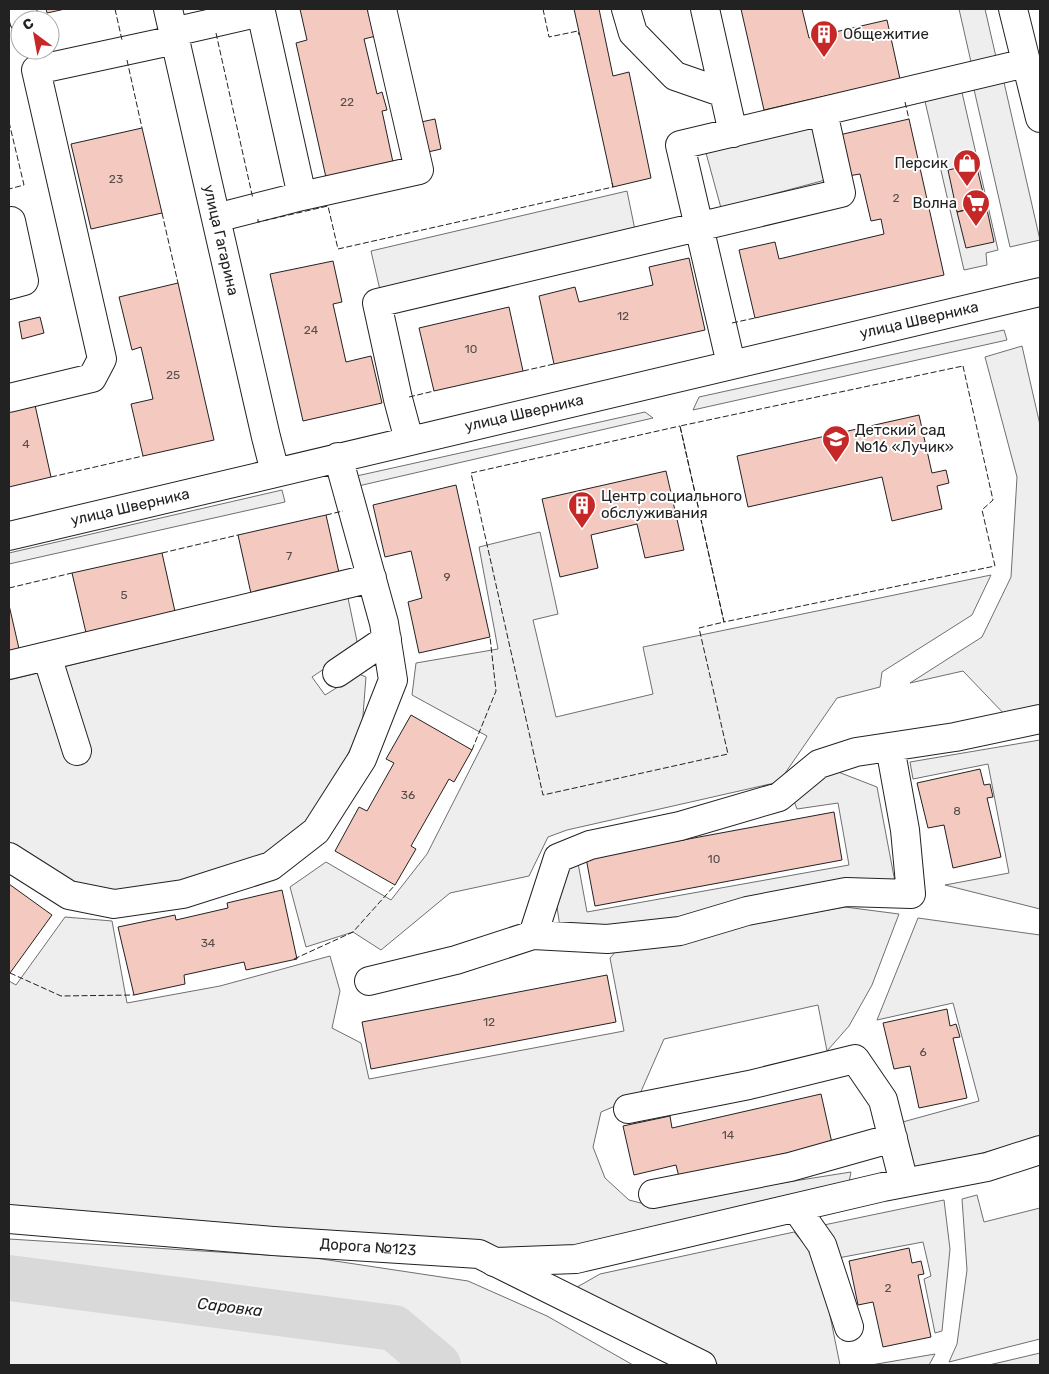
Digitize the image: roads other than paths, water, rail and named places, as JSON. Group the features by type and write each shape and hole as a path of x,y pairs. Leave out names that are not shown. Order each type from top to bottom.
{"street":[{"path":"216,218 302,196 419,170 382,9"},
{"path":"626,9 633,33 675,76 724,93"},
{"path":"705,9 733,133"},
{"path":"1013,9 1040,118"},
{"path":"60,54 172,27 261,10 302,196"},
{"name":"улица Гагарина","path":"172,27 275,472"},
{"path":"9,398 92,378 102,359 34,60"},
{"path":"731,364 680,145 1026,63"},
{"path":"409,440 377,303 841,193 823,112"},
{"path":"9,285 24,281 11,221"},
{"name":"улица Шверника","path":"9,536 1040,292"},
{"path":"9,857 69,895 114,904 183,894 271,866 316,831 362,759 393,680 384,623 338,457"},
{"path":"9,665 372,578"},
{"path":"337,673 387,639"},
{"path":"47,656 77,751"},
{"path":"533,935 558,858 590,845 680,826 779,797 818,764 856,752 954,736 1040,719"},
{"path":"369,981 456,960 533,935 607,939 680,931 747,911 846,892 912,894 905,830 890,747"},
{"path":"628,1109 749,1085 855,1059 883,1100 904,1182"},
{"path":"653,1194 790,1166 893,1138"},
{"path":"494,1262 576,1259 904,1182 987,1167 1040,1150"},
{"path":"796,1208 822,1245 849,1327"},
{"name":"Дорога №123","path":"9,1219 273,1241 478,1254 702,1365"}],"waterway":[{"name":"Саровка","path":"9,1278 394,1328 438,1365"}],"place":[{"name":"Общежитие","path":"824,58"},
{"name":"Персик","path":"967,187"},
{"name":"Волна","path":"976,227"},
{"name":"Детский сад №16 «Лучик»","path":"836,463"},
{"name":"Центр социального обслуживания","path":"582,529"}]}
